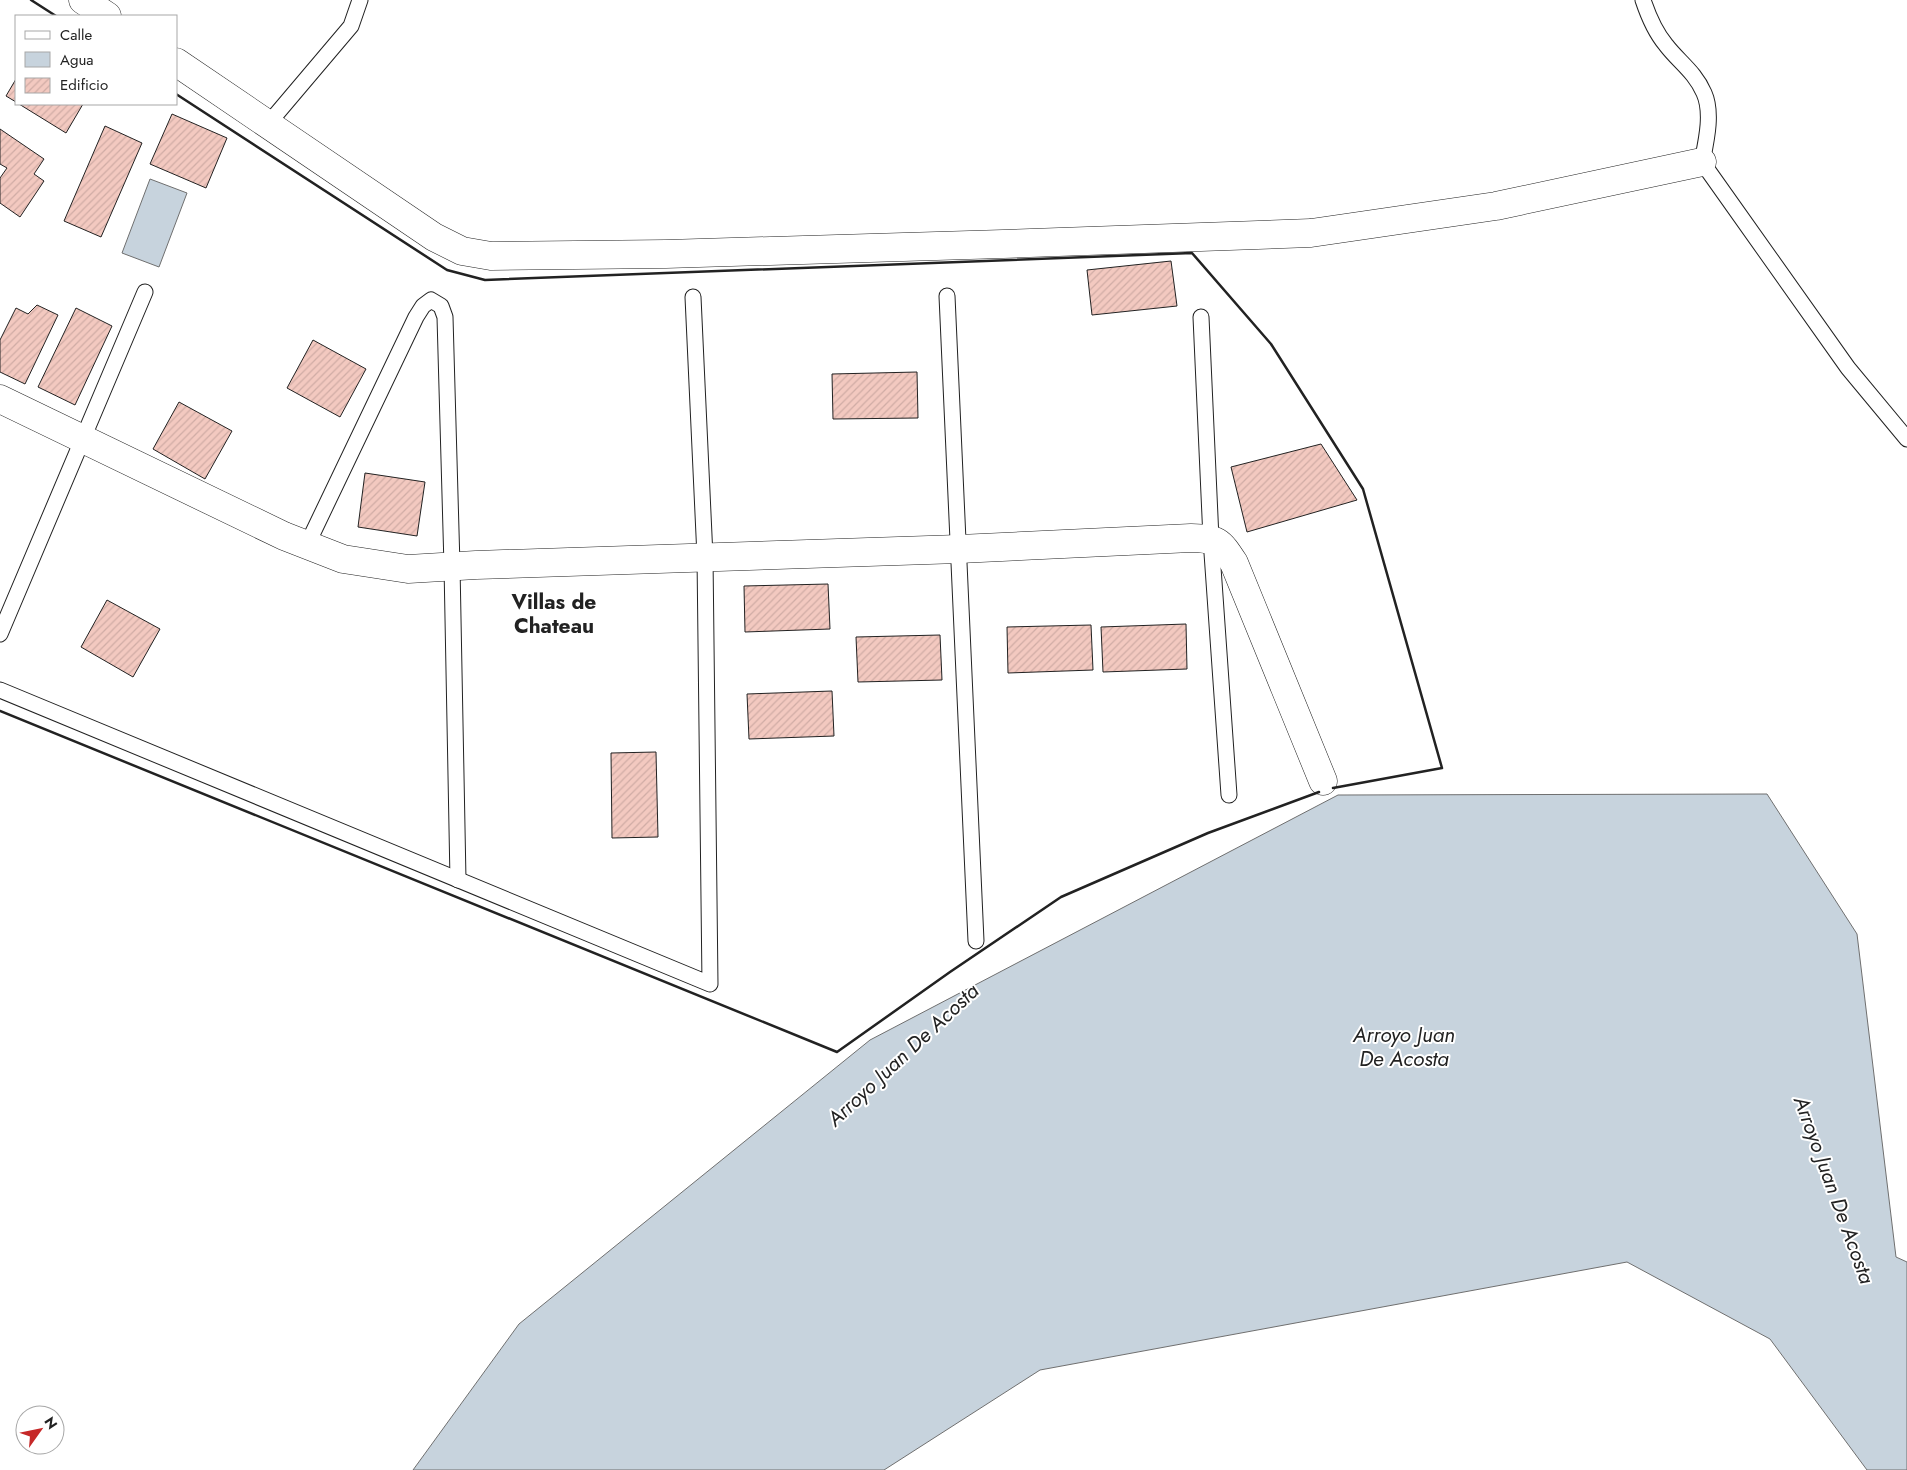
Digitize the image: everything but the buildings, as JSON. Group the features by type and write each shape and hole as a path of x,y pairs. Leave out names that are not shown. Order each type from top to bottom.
{"street":[{"path":"83,0 106,15"},
{"path":"178,63 434,237 462,251 491,256 666,254 1311,233 1496,206 1702,162"},
{"path":"0,399 307,546 343,559 408,569 1211,539 1223,545 1234,563 1323,782"}],"lane":[{"path":"268,124 351,26 360,0"},
{"path":"1643,0 1649,16 1665,44 1688,68 1705,95 1709,126 1702,162 1848,368 1907,439"},
{"path":"0,634 145,292"},
{"path":"947,296 976,942"},
{"path":"0,690 710,984 704,557 693,298"},
{"path":"307,546 416,317 423,306 431,300 441,306 445,317 458,880"},
{"path":"1201,317 1211,539 1229,795"}],"water":[{"path":"150,179 187,193 159,267 122,253"},
{"name":"Arroyo Juan De Acosta","path":"1767,794 1857,934 1896,1257 1907,1262 1907,1470 1867,1470 1770,1339 1627,1262 1040,1370 884,1470 413,1470 519,1324 870,1040 1338,795"}],"wall":[{"path":"31,0 54,15"},
{"path":"178,95 447,270 485,280 1192,253 1271,344 1363,489 1442,768 1333,788"},
{"path":"0,711 837,1052 1061,897 1208,833 1319,792"}],"district":[{"name":"Villas de Chateau","path":"554,614"}]}
